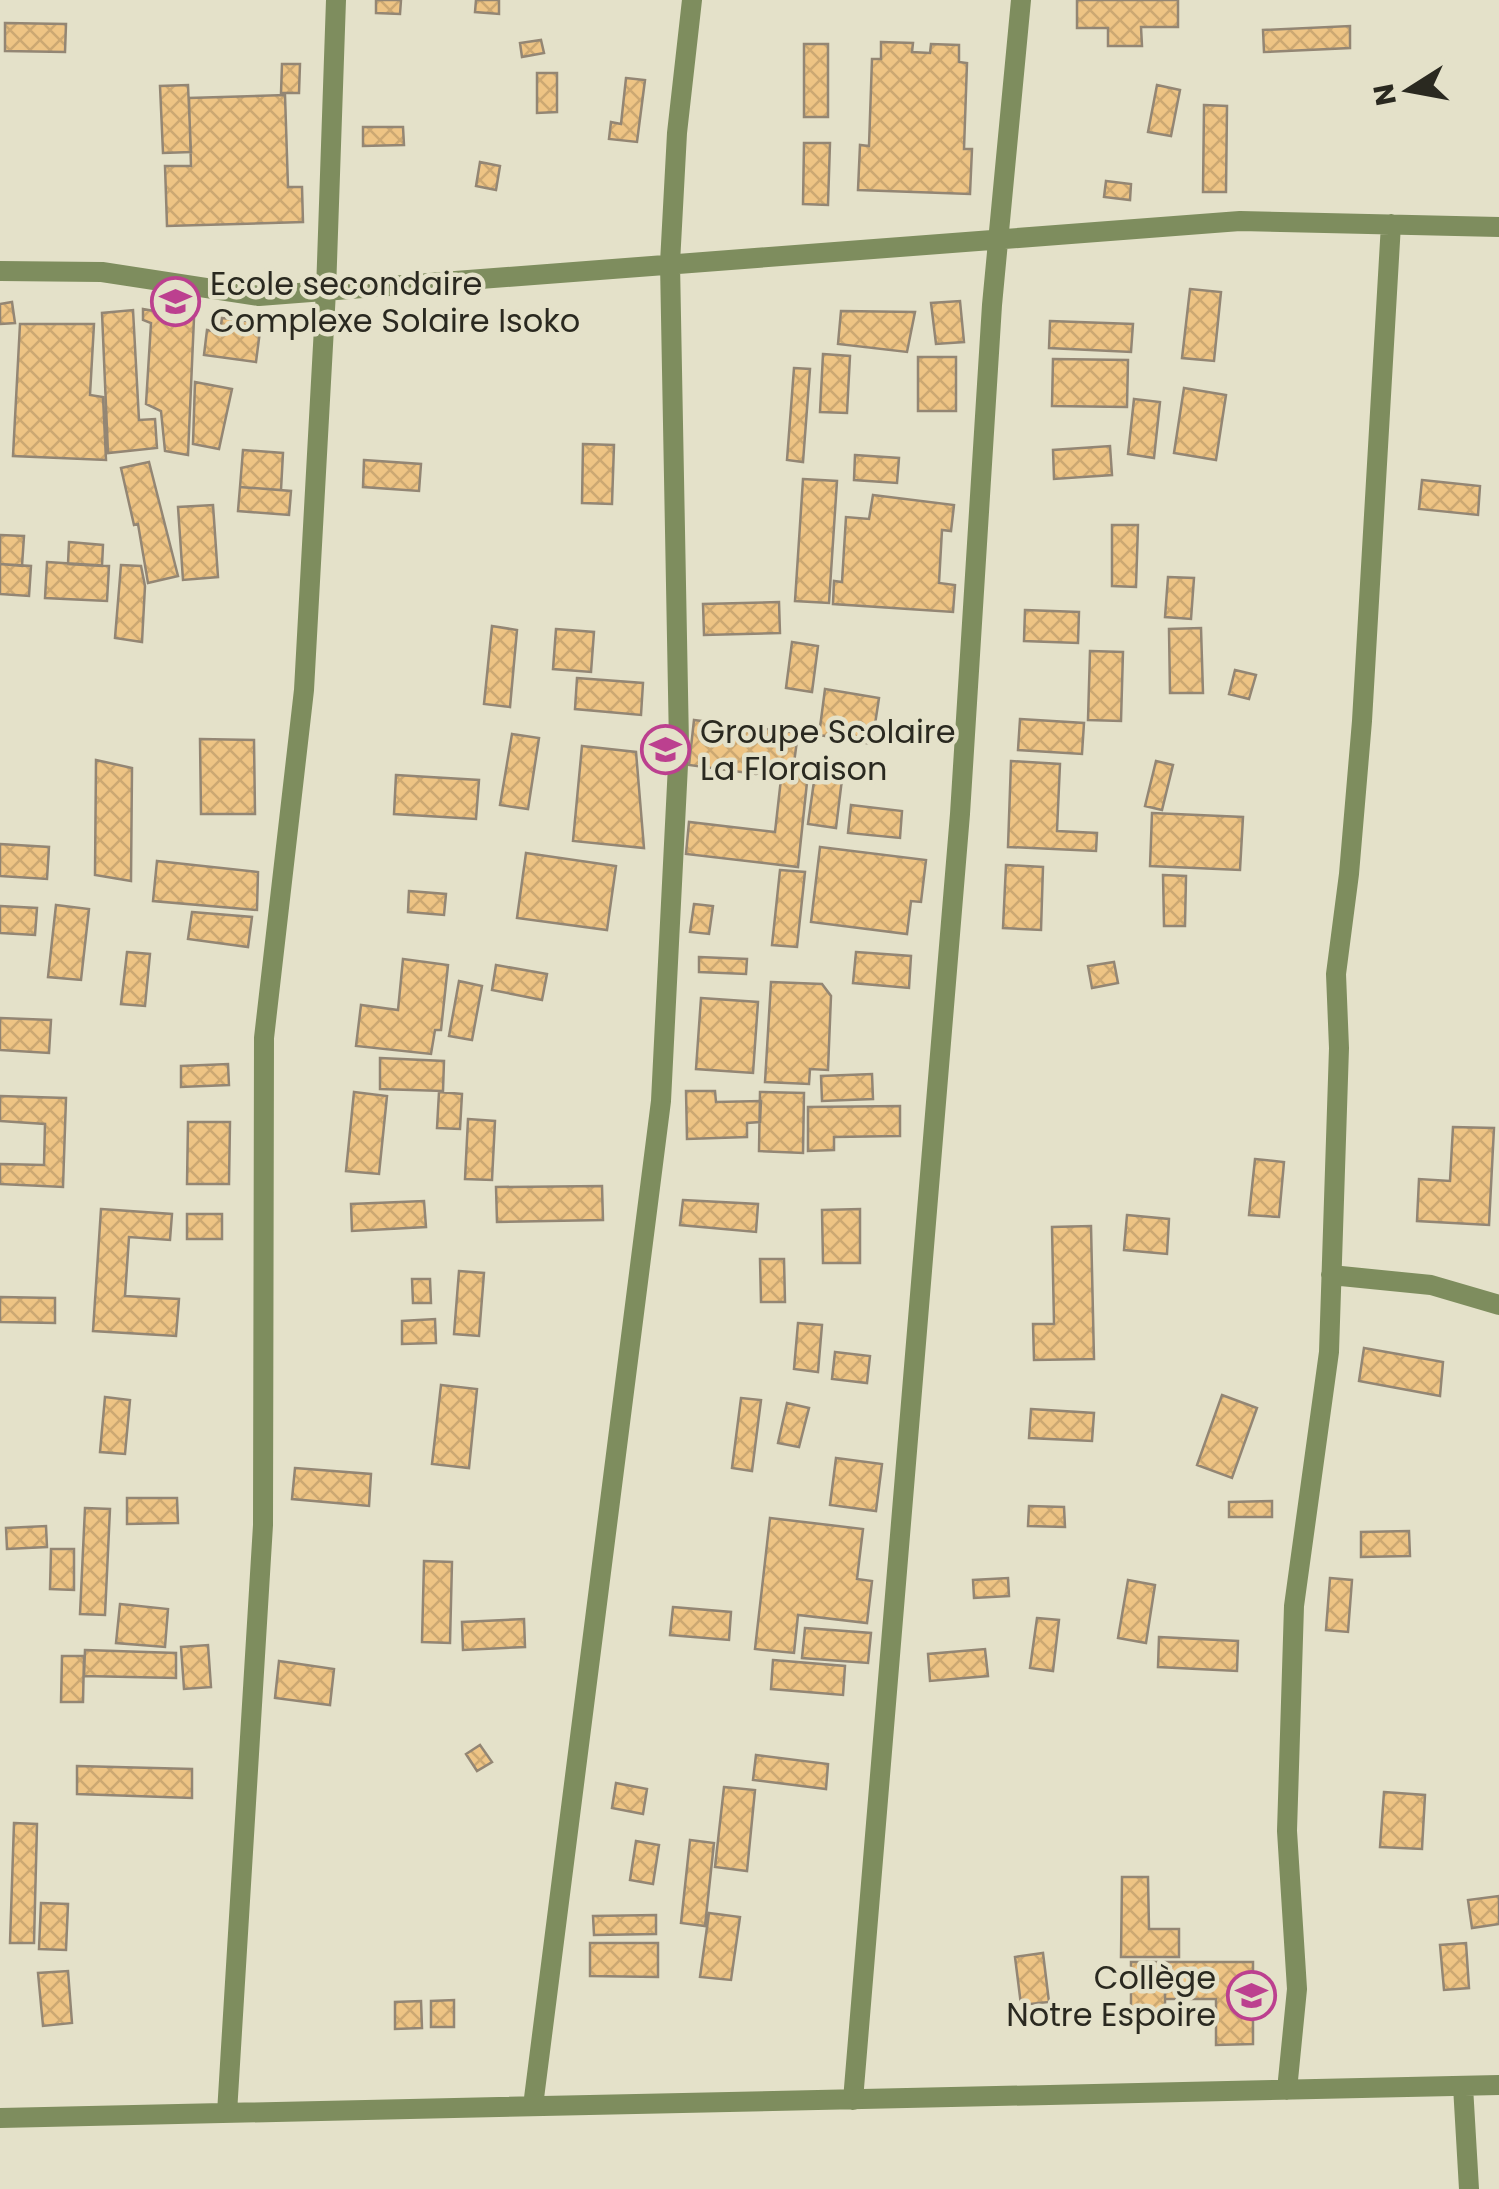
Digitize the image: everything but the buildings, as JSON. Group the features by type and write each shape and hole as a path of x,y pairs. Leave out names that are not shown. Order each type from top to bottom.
{"street":[{"path":"227,2113 264,1526 264,1038 304,690 326,291 336,0"},
{"path":"533,2106 661,1100 679,746 670,263 677,133 692,0"},
{"path":"853,2100 960,814 992,305 1021,0"},
{"path":"0,271 102,272 259,296 1240,221 1499,227"},
{"path":"1288,2090 1298,1989 1287,1831 1294,1606 1330,1352 1338,1048 1336,974 1362,721 1391,224"},
{"path":"1331,1275 1432,1285 1499,1305"},
{"path":"0,2118 1499,2085"},
{"path":"1462,2086 1470,2189"}],"place":[{"name":"Ecole secondaire Complexe Solaire Isoko","path":"175,302"},
{"name":"Groupe Scolaire La Floraison","path":"665,750"},
{"name":"Collège Notre Espoire","path":"1251,1996"}]}
